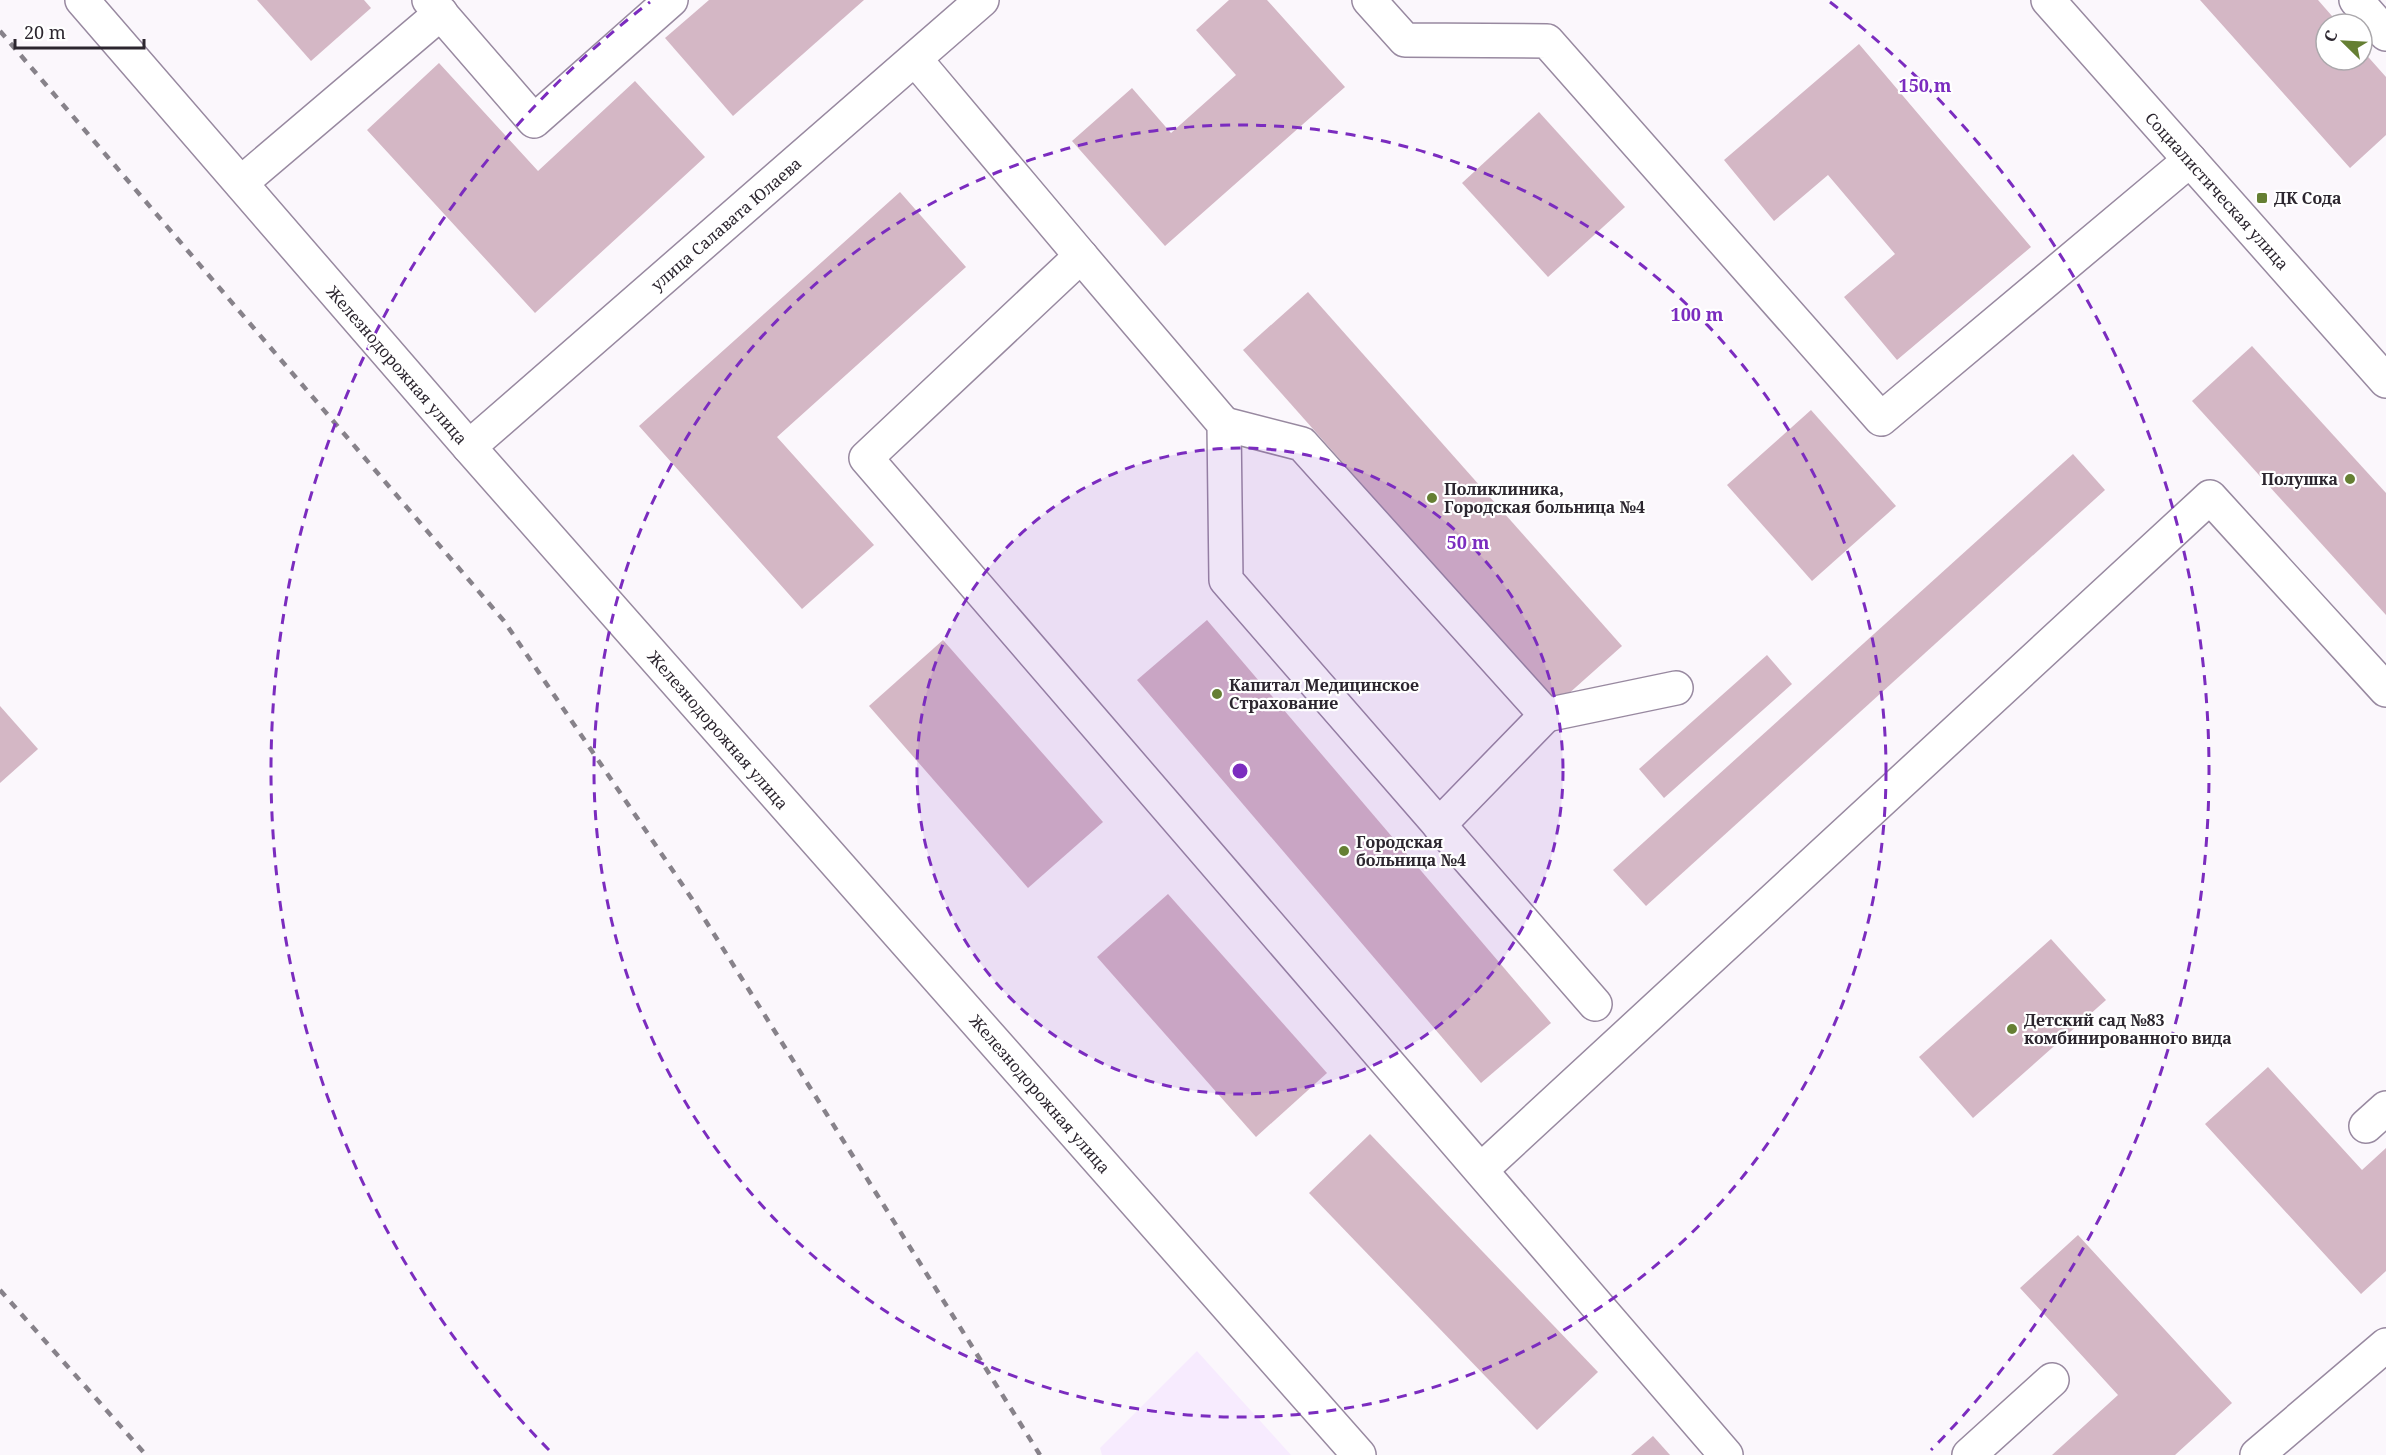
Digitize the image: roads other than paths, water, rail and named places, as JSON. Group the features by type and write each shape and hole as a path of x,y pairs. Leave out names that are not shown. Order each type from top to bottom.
{"main road":[{"name":"Железнодорожная улица","path":"82,0 469,447 1359,1455"},
{"path":"241,183 435,7 534,121 671,0"},
{"name":"улица Салавата Юлаева","path":"469,447 982,0"},
{"path":"1369,0 1405,40 1547,41 1881,419 2190,160"},
{"name":"Социалистическая улица","path":"2048,0 2386,381"},
{"path":"2356,0 2386,34"},
{"path":"915,58 1224,424 1302,444 1546,715"},
{"path":"1081,256 867,458 1726,1455"},
{"path":"1224,424 1226,580 1595,1004"},
{"path":"1481,1170 2210,497 2386,690"},
{"path":"1439,825 1546,715 1676,688"},
{"path":"2257,1455 2386,1345"},
{"path":"1970,1455 2052,1380"}],"railway":[{"path":"0,31 504,621 692,899 1040,1455"},
{"path":"0,1290 146,1455"}],"place":[{"name":"ДК Сода","path":"2262,198"},
{"name":"Полушка","path":"2350,479"},
{"name":"Поликлиника, Городская больница №4","path":"1432,498"},
{"name":"Капитал Медицинское Страхование","path":"1217,694"},
{"name":"Городская больница №4","path":"1344,851"},
{"name":"Детский сад №83 комбинированного вида","path":"2012,1029"}]}
